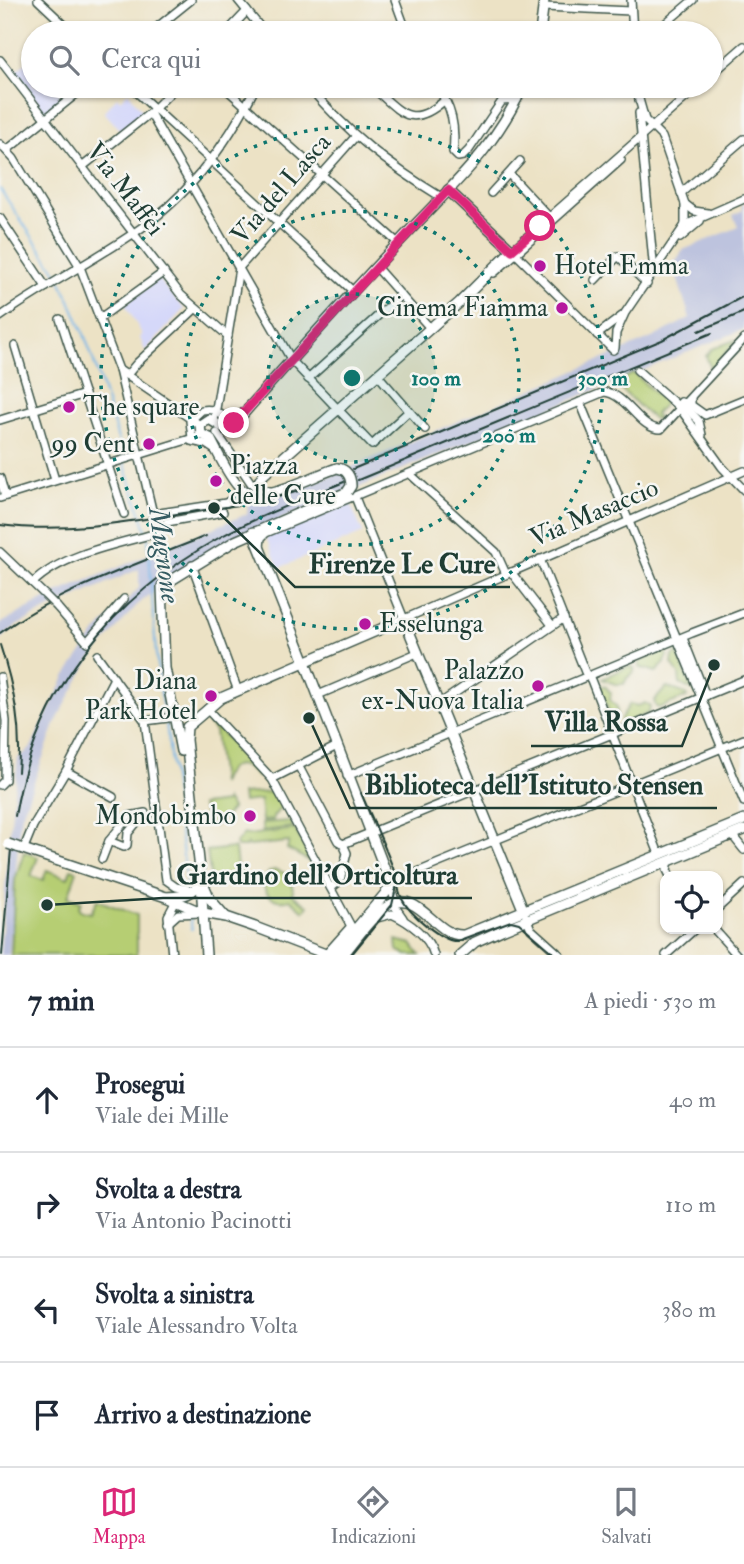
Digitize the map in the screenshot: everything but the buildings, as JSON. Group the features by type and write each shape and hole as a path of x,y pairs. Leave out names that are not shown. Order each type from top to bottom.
{"main road":[{"path":"190,782 183,765 173,717 163,647 163,584 253,532 351,495 349,476 343,469 337,468 253,495 238,485 219,454 212,430 206,419 200,425 212,430 230,426 469,170 493,141 517,100"},
{"path":"267,491 258,488 259,482 273,466 514,252 445,193"},
{"path":"12,845 174,899 197,912 226,918 329,955 390,886 306,662 253,532"},
{"path":"404,619 523,909"},
{"name":"Via Masaccio","path":"206,709 221,698 404,619"},
{"path":"206,709 186,731 200,870 197,912 206,955"},
{"path":"343,955 385,908 394,903 407,902 415,906 450,934 468,933 744,820"},
{"path":"461,954 475,942 744,830"},
{"path":"174,899 194,890 199,883 200,870"},
{"path":"200,870 210,899 226,918"}],"street":[{"path":"38,0 60,21"},
{"path":"170,21 191,0"},
{"path":"237,0 255,21"},
{"path":"395,0 403,21"},
{"path":"631,0 632,21"},
{"path":"668,21 693,0"},
{"path":"544,4 631,11"},
{"path":"237,21 247,11"},
{"path":"723,64 744,46"},
{"path":"723,71 744,52"},
{"name":"Via Maffei","path":"0,60 21,88"},
{"name":"Via Maffei","path":"29,98 182,296 228,336"},
{"path":"7,150 71,98"},
{"path":"141,98 355,292"},
{"path":"82,167 165,98"},
{"path":"236,98 398,243"},
{"path":"0,317 133,234 191,185 212,161 251,98"},
{"path":"319,98 355,136 400,171 445,193"},
{"path":"385,98 403,113 413,117 429,114 445,100 456,131 453,152 460,157 473,145 502,102 517,100"},
{"path":"654,129 686,98"},
{"path":"514,252 549,218 691,98"},
{"path":"639,99 644,119 662,137 685,204 688,227"},
{"path":"639,99 654,272"},
{"path":"153,111 191,185 292,361 372,445 409,411"},
{"name":"Via del Lasca","path":"239,268 355,136"},
{"path":"514,252 643,138"},
{"path":"681,193 744,139"},
{"path":"0,144 7,150 52,218 80,267 119,370 153,514 226,503 235,497 238,485 273,466"},
{"path":"491,193 520,161"},
{"path":"509,174 549,218"},
{"path":"514,252 615,348 617,327 625,313 688,227 712,212 744,199"},
{"path":"685,204 697,212 712,212"},
{"path":"0,218 48,286"},
{"path":"653,249 658,254 668,251"},
{"path":"595,279 618,256 647,284"},
{"path":"376,267 430,328"},
{"path":"239,268 212,430 254,487 267,491"},
{"path":"100,318 163,272"},
{"path":"307,378 401,295"},
{"path":"127,375 195,309"},
{"path":"599,333 625,313"},
{"path":"60,319 112,463 124,514"},
{"path":"260,548 260,539 266,533 351,495 410,474 604,392 612,393 650,427 657,429 666,425 744,339"},
{"path":"15,346 55,480"},
{"path":"284,369 307,378"},
{"path":"119,370 200,425"},
{"path":"703,440 699,421 679,408 637,370 665,393 679,408 730,477 744,490"},
{"path":"377,374 425,429"},
{"path":"0,420 85,394"},
{"path":"691,398 691,404 701,414 707,415 744,399"},
{"path":"580,402 629,520 684,637 703,699 744,802"},
{"path":"190,439 191,420 202,410 216,410 230,426"},
{"path":"0,478 3,497 138,456 212,430"},
{"path":"190,439 206,444 219,454"},
{"name":"Via Masaccio","path":"404,619 744,471"},
{"path":"410,474 496,552 508,573 552,625"},
{"path":"351,495 404,619"},
{"path":"33,583 47,570 65,561 157,533 167,522 223,512"},
{"path":"0,552 57,607 87,642 124,599"},
{"path":"540,559 585,678 632,784 659,854"},
{"path":"192,565 238,691"},
{"path":"347,776 744,613"},
{"path":"439,704 564,618"},
{"path":"318,695 418,653"},
{"path":"97,655 145,720 152,812 170,884 194,890"},
{"path":"0,677 6,721 5,778 0,785"},
{"path":"12,845 33,826 66,771 114,678"},
{"path":"343,844 744,680"},
{"path":"206,709 272,779 352,928"},
{"path":"145,720 173,717"},
{"path":"406,922 394,903 390,886 401,879 744,739"},
{"path":"272,779 337,746"},
{"path":"298,765 347,853 340,881 331,888"},
{"path":"66,771 113,797"},
{"path":"102,859 109,841 131,813 152,812"},
{"path":"109,841 124,847 127,845 128,833 137,822"},
{"path":"732,835 744,849"},
{"path":"668,871 669,861"},
{"path":"723,903 744,884"},
{"path":"172,955 168,916 174,899"},
{"path":"523,909 531,929 560,955"},
{"path":"168,924 175,915 197,912"},
{"path":"373,921 390,914 406,922 428,941 434,955"},
{"path":"666,955 689,934"},
{"path":"718,934 737,955"}],"shaded area":[{"path":"21,67 21,80 15,72"},
{"path":"34,98 63,98 45,113"},
{"path":"116,98 133,98 144,113 121,131 104,112"},
{"path":"744,204 744,329 255,530 184,569 138,604 89,661 56,722 20,820 9,955 0,955 18,758 30,749 66,675 98,630 139,588 139,569 46,610 16,626 0,640 0,624 52,595 247,514 248,501 287,492 333,475 652,338 690,318 673,265 683,250 738,227 733,215 743,210 741,205"},
{"path":"158,279 184,309 145,351 140,338 142,334 125,304"},
{"path":"350,503 363,533 279,568 266,537"}],"green space":[{"path":"735,340 711,369 706,356 712,349"},
{"path":"634,373 665,403 655,414 660,420 652,418 614,383"},
{"path":"668,650 665,663 656,672 639,667 640,661"},
{"path":"677,652 692,690 680,684 679,674 672,664 673,656"},
{"path":"629,666 634,668 634,672 624,684 602,679"},
{"path":"598,685 605,686 611,693 610,700 617,707 617,717 613,721"},
{"path":"667,687 686,694 687,697 656,707 654,701"},
{"path":"645,703 650,706 649,713 621,724 621,718 630,704 638,706"},
{"path":"211,721 260,774 257,777 240,765 227,771 221,784 215,731 208,723"},
{"path":"272,788 282,806 273,820 262,821 260,800 243,802 242,794 271,792"},
{"path":"226,800 232,808 214,826 208,822 201,805"},
{"path":"290,821 293,827 262,831 262,823"},
{"path":"295,829 313,863 287,849 289,842 247,844 246,847 238,847 235,844 244,834"},
{"path":"233,848 237,867 242,870 240,884 235,884 234,880 211,882 207,851"},
{"path":"24,852 38,857 31,876 43,880 47,870 68,878 71,869 77,871 68,897 81,902 78,908 82,911 91,913 97,900 137,915 137,955 11,955 15,880"},
{"path":"269,872 283,872 289,878 293,895 308,906 304,911 290,899 280,900 268,895 263,881"},
{"path":"396,940 412,944 420,955 407,955 397,950"}],"waterway":[{"name":"Mugnone","path":"0,189 58,275"},
{"name":"Mugnone","path":"60,280 88,345 123,456"},
{"name":"Mugnone","path":"124,462 147,533"},
{"name":"Mugnone","path":"148,538 156,654 164,717"},
{"name":"Mugnone","path":"166,723 187,887"},
{"name":"Mugnone","path":"190,917 192,929"}],"tram line":[{"path":"361,793 393,868 402,899 426,926 443,937 457,941 511,921 519,923 556,955"},
{"path":"351,955 392,905 396,888"}],"railway":[{"path":"353,469 662,340 744,296"},
{"path":"699,331 744,312"},
{"path":"358,480 712,333"},
{"path":"15,816 25,770 41,728 61,688 85,652 114,618 182,560 222,536 344,482"},
{"path":"0,525 46,528 115,523 244,504 304,489"},
{"path":"0,633 73,591 206,536"},
{"path":"0,645 16,708 18,772"},
{"path":"2,955 11,849"}],"place":[{"name":"Hotel Emma","path":"540,266"},
{"name":"Cinema Fiamma","path":"562,308"},
{"name":"The square","path":"69,407"},
{"name":"99 Cent","path":"149,444"},
{"name":"Piazza delle Cure","path":"216,481"},
{"name":"Firenze Le Cure","path":"214,508"},
{"name":"Esselunga","path":"365,624"},
{"name":"Villa Rossa","path":"714,665"},
{"name":"Palazzo ex-Nuova Italia","path":"538,686"},
{"name":"Diana Park Hotel","path":"211,696"},
{"name":"Biblioteca dell'Istituto Stensen","path":"309,718"},
{"name":"Mondobimbo","path":"250,816"},
{"name":"Giardino dell'Orticoltura","path":"47,905"}],"route":[{"path":"234,423 448,190 512,250 540,226"}]}
